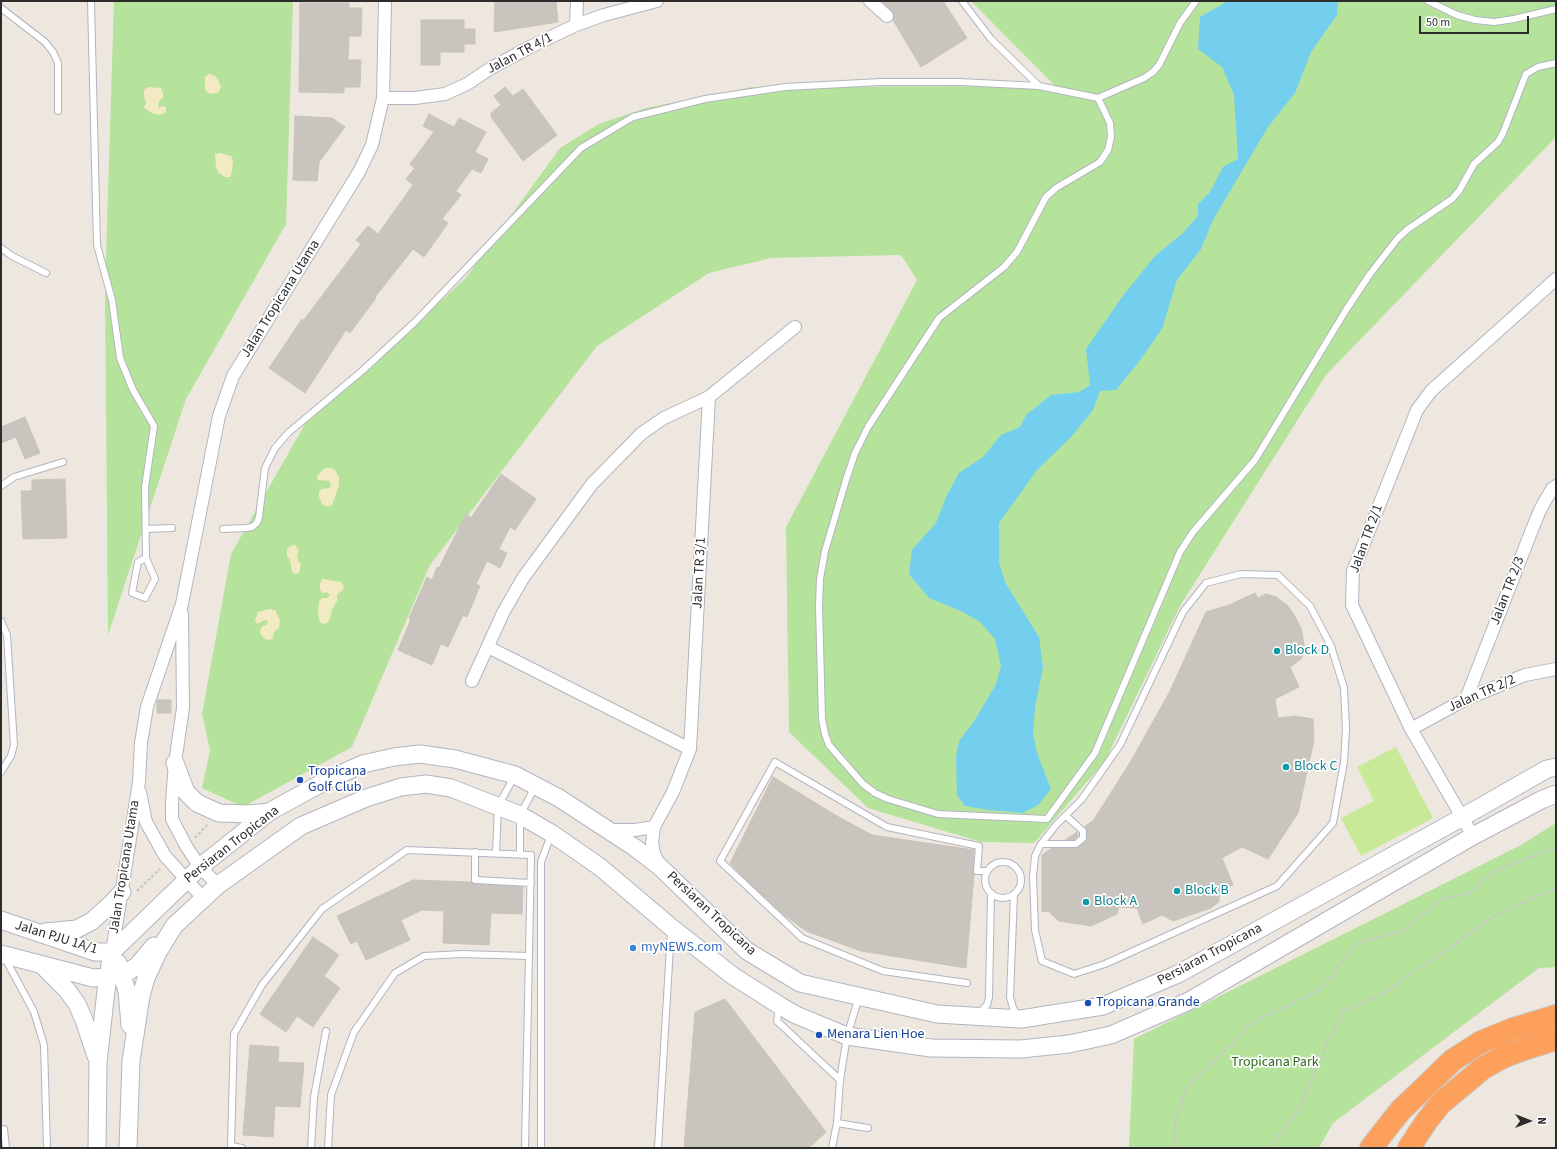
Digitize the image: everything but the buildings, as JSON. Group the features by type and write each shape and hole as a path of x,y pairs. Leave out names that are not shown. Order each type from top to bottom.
{"highway":[{"path":"1371,1148 1400,1111 1453,1060 1481,1042 1513,1029 1556,1016"},
{"path":"1409,1148 1440,1104 1483,1068 1510,1054 1556,1039"}],"main road":[{"name":"Persiaran Tropicana","path":"112,952 200,867 269,812 329,779 363,764 394,757 420,754 455,758 515,775 559,798 634,847 660,866 747,951 800,983 937,1014 1021,1019 1103,1006 1178,974 1547,769 1556,767"},
{"path":"175,763 186,792 197,803 219,813 249,814 269,812"},
{"name":"Persiaran Tropicana","path":"128,1148 131,1061 146,978 158,952 174,926 218,885 301,826 366,798 401,787 426,784 451,788 520,815 551,833 600,867 672,928 733,976 796,1014 847,1036 931,1048 1021,1049 1068,1044 1111,1036 1189,1001 1473,836 1541,800 1556,794"},
{"path":"39,932 77,929 92,921 112,904 121,900"},
{"name":"Jalan PJU 1A/1","path":"1,920 95,952 112,952"},
{"path":"115,975 129,971 137,966 151,949 174,926"},
{"path":"97,1148 98,1062 115,975 112,952"},
{"name":"Jalan PJU 1A/1","path":"2,954 93,978 115,975"},
{"path":"43,966 77,1004 98,1062"},
{"path":"115,975 127,991 130,1018 131,1061"}],"street":[{"name":"Jalan Tropicana Utama","path":"112,952 139,782 141,743 148,707 182,604 219,416 233,376 359,172 372,145 384,98 385,1"},
{"path":"576,25 577,1"},
{"name":"Jalan TR 4/1","path":"384,98 415,98 445,94 467,84 491,68 530,46 576,25 604,15 656,1"},
{"path":"870,1 887,16"},
{"name":"Jalan TR 2/1","path":"1473,836 1461,818 1411,729 1352,605 1352,571 1417,410 1430,391 1556,279"},
{"path":"472,681 503,613 523,578 592,484 642,433 664,418 709,397 795,327"},
{"name":"Jalan TR 3/1","path":"654,827 673,792 690,749 709,397"},
{"name":"Jalan TR 2/3","path":"1466,699 1535,521 1552,489 1556,486"},
{"name":"Jalan Tropicana Utama","path":"182,604 183,708 175,763 172,819 181,839 200,867 218,885"},
{"path":"488,647 690,749"},
{"name":"Jalan TR 2/2","path":"1411,729 1466,699 1525,675 1556,669"},
{"name":"Jalan Tropicana Utama","path":"139,782 146,822 168,861 203,898"},
{"path":"607,830 635,830 654,827 652,843 654,853 660,866"}],"lane":[{"path":"91,1 97,245 112,300 120,358 133,390 154,426 145,487 146,558 155,579 145,598 132,593 138,562 146,558"},
{"path":"962,1 992,38 1039,86"},
{"path":"223,529 252,527 257,522 259,517 265,468 275,448 288,433 362,371 415,322 581,148 633,117 705,99 785,88 881,82 960,82 1039,86 1098,98 1144,78 1153,72 1159,65 1180,23 1196,1"},
{"path":"1428,1 1457,15 1475,20 1494,22 1556,9"},
{"path":"1,8 45,42 53,52 58,63 58,111"},
{"path":"1098,98 1110,123 1111,137 1108,150 1100,162 1056,188 1046,197 1017,252 1004,267 952,306 939,318 928,332 868,427 855,453 826,551 820,579 819,606 822,719 824,734 829,745 862,784 875,793 888,799 938,814 1047,819 1095,753 1180,552 1188,539 1209,512 1255,460 1346,310 1370,274 1398,238 1408,229 1452,199 1459,191 1474,164 1498,142 1504,133 1526,74 1538,67 1556,63"},
{"path":"1,248 16,259 46,273"},
{"path":"1,486 14,477 63,462"},
{"path":"146,529 172,528"},
{"path":"1241,574 1278,575 1310,606 1331,646 1344,688 1346,729 1344,762 1333,823 1277,886 1105,964 1074,974 1042,961 1035,930 1033,876 1035,856 1041,844 1066,816 1082,800 1120,745 1183,612 1206,583 1241,574"},
{"path":"1,621 7,635 14,745 11,756 1,772"},
{"path":"968,983 883,971 802,938 720,861 775,762 887,827 979,846 977,871 987,871"},
{"path":"496,853 498,806 515,775"},
{"path":"520,854 520,815 536,786"},
{"path":"1041,844 1076,844 1083,838 1083,831 1066,816"},
{"path":"541,1148 542,862 551,833"},
{"path":"242,1148 231,1146 234,1034 262,985 322,909 407,850 531,854 525,1148"},
{"path":"475,852 475,880 531,883"},
{"path":"976,1016 987,1005 989,996 991,894 985,883 987,871 992,866 1003,862 1014,866 1020,877 1018,889 1014,894 1003,898 996,897 991,894"},
{"path":"1020,877 1033,876"},
{"path":"1014,894 1010,996 1012,1008 1021,1019"},
{"path":"658,1148 672,928"},
{"path":"2,954 34,1012 44,1045 47,1148"},
{"path":"328,1148 331,1095 354,1032 395,973 424,956 462,954 529,956"},
{"path":"832,1148 837,1123 840,1080 847,1036 859,997"},
{"path":"779,1005 777,1021 840,1080"},
{"path":"311,1148 314,1097 326,1031"},
{"path":"837,1123 868,1128"},
{"path":"4,1128 6,1148"}],"path":[{"path":"1175,1148 1175,1120 1186,1088 1252,1023 1321,989 1356,944 1404,930 1442,899 1469,893 1493,872 1556,847"},
{"path":"121,900 168,861"},
{"path":"1268,1148 1298,1112 1316,1068 1342,1012 1384,993 1496,915 1556,888"}],"green space":[{"path":"114,1 293,1 286,224 186,399 108,635 105,289"},
{"path":"971,1 1556,1 1556,137 1326,375 1180,606 1105,761 1034,843 981,842 868,808 789,732 786,527 917,280 901,255 771,258 709,273 597,346 430,565 352,747 243,807 202,788 210,750 202,714 231,554 305,424 465,279 560,148 599,124 646,108 752,87 1055,86"},
{"path":"1396,747 1433,818 1361,856 1341,818 1374,801 1357,767"},
{"name":"Tropicana Park","path":"1556,823 1556,967 1539,968 1333,1123 1319,1148 1129,1148 1134,1039 1521,845"}],"sand":[{"path":"209,74 215,76 218,80 221,87 219,92 213,94 208,93 205,89 205,77"},
{"path":"148,87 161,88 163,98 158,104 159,108 162,106 166,107 166,112 161,115 154,114 144,108 146,102 144,90"},
{"path":"220,153 231,156 233,160 230,177 225,177 219,173 216,167 215,154"},
{"path":"325,468 335,470 339,477 339,485 332,505 327,507 322,504 319,497 319,492 322,489 329,488 331,484 329,481 318,480 317,476"},
{"path":"295,545 299,550 297,555 298,561 301,564 299,573 295,574 292,572 290,560 287,556 287,550 290,546"},
{"path":"322,579 342,582 344,588 337,595 337,601 332,610 329,621 325,624 321,623 319,619 319,601 330,595 327,592 323,593 320,590"},
{"path":"269,609 275,610 280,620 279,628 274,632 273,638 270,640 265,639 261,635 260,631 262,626 267,625 268,621 265,620 257,624 255,621 258,612"}],"water":[{"path":"1228,1 1338,1 1337,15 1311,52 1295,93 1268,127 1213,220 1201,249 1177,280 1162,329 1138,363 1116,390 1100,391 1093,410 1072,436 1037,470 999,523 999,563 1006,584 1039,637 1043,667 1035,708 1033,733 1037,753 1051,789 1038,805 1023,813 988,810 965,806 957,795 956,756 959,741 975,720 996,684 1001,666 995,639 980,622 961,611 929,598 909,574 912,550 936,523 947,495 959,473 983,457 1001,435 1020,427 1026,415 1051,395 1079,392 1090,385 1086,349 1122,297 1155,256 1183,233 1198,216 1198,204 1210,192 1223,167 1238,159 1234,95 1222,67 1198,49 1200,17"}],"place":[{"name":"Block D","path":"1277,651"},
{"name":"Block C","path":"1286,767"},
{"name":"Tropicana Golf Club","path":"300,780"},
{"name":"Block B","path":"1177,891"},
{"name":"Block A","path":"1086,902"},
{"name":"myNEWS.com","path":"633,948"},
{"name":"Tropicana Grande","path":"1088,1003"},
{"name":"Menara Lien Hoe","path":"819,1035"}]}
